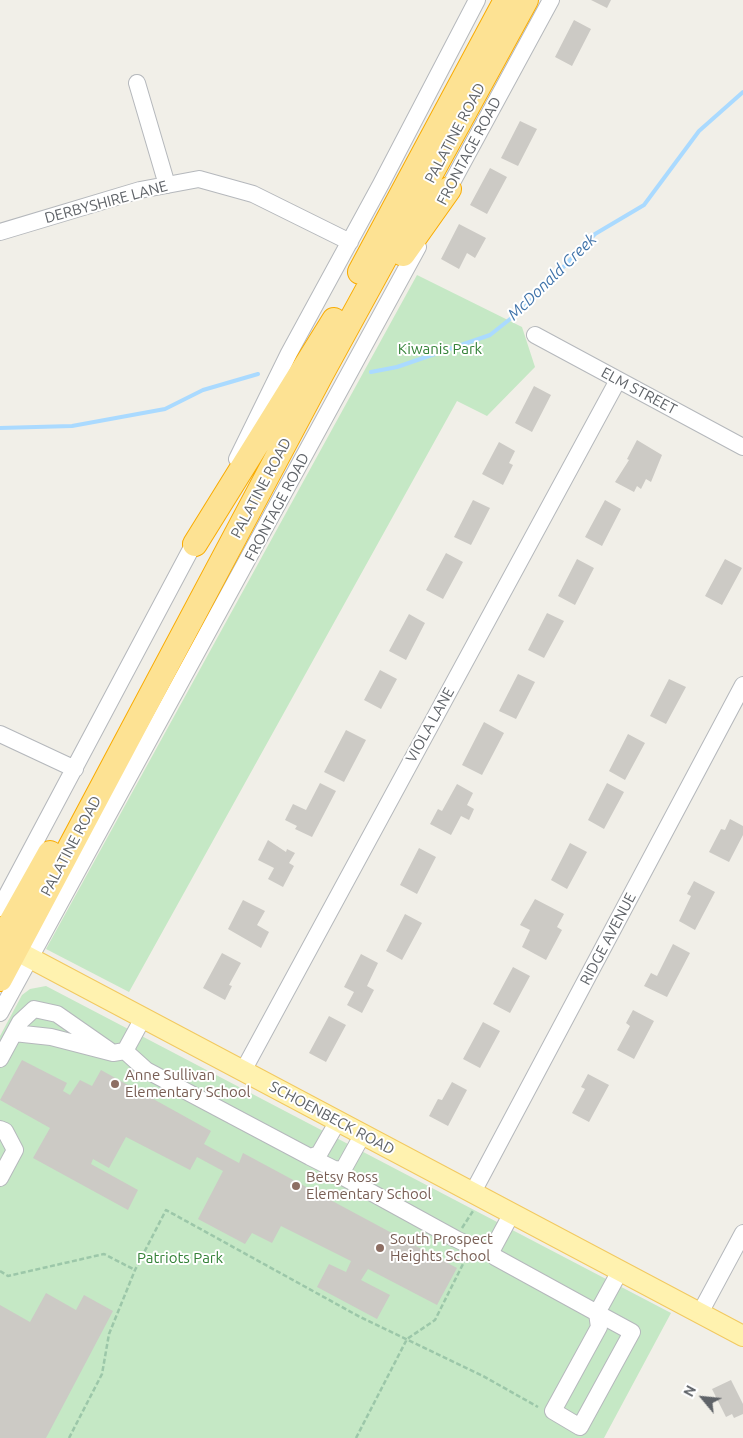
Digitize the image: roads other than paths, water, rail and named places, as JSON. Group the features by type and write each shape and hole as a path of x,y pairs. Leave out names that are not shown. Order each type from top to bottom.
{"highway":[{"name":"PALATINE ROAD","path":"0,979 12,948 111,742 506,0"},
{"name":"PALATINE ROAD","path":"12,948 322,373 526,0"},
{"path":"322,373 449,189"},
{"path":"195,544 337,315"}],"main road":[{"name":"SCHOENBECK ROAD","path":"12,948 743,1336"}],"street":[{"path":"0,908 195,544 289,353 350,242 477,0"},
{"name":"FRONTAGE ROAD","path":"0,1013 12,948 449,189 551,0"},
{"path":"137,83 167,185"},
{"name":"DERBYSHIRE LANE","path":"0,232 140,190 199,179 253,194 350,242"},
{"name":"ELM STREET","path":"535,336 743,447"},
{"name":"VIOLA LANE","path":"243,1071 618,380"},
{"name":"RIDGE AVENUE","path":"477,1194 743,685"},
{"path":"0,734 75,769"},
{"path":"0,1059 20,1022 34,1009 57,1014 146,1070 310,1157 334,1169 343,1170"},
{"path":"119,1052 143,1018"},
{"path":"14,1033 51,1037 119,1052"},
{"path":"310,1157 319,1154 338,1121"},
{"path":"0,1129 5,1131 15,1150 0,1178"},
{"path":"363,1134 343,1170 345,1178 456,1239 483,1252 491,1252"},
{"path":"491,1252 512,1213"},
{"path":"700,1313 743,1233"},
{"path":"491,1252 495,1257 597,1313 632,1332 580,1427 553,1411 599,1327 597,1313 620,1271"}],"waterway":[{"name":"McDonald Creek","path":"371,372 397,367 490,335 524,308 595,234 644,205 699,131 743,92"},
{"name":"McDonald Creek","path":"0,428 72,426 165,409 203,390 258,374"}],"place":[{"name":"Anne Sullivan Elementary School","path":"115,1084"},
{"name":"Betsy Ross Elementary School","path":"296,1186"},
{"name":"South Prospect Heights School","path":"380,1248"}],"park label":[{"name":"Kiwanis Park","path":"440,349"},
{"name":"Patriots Park","path":"180,1258"}]}
